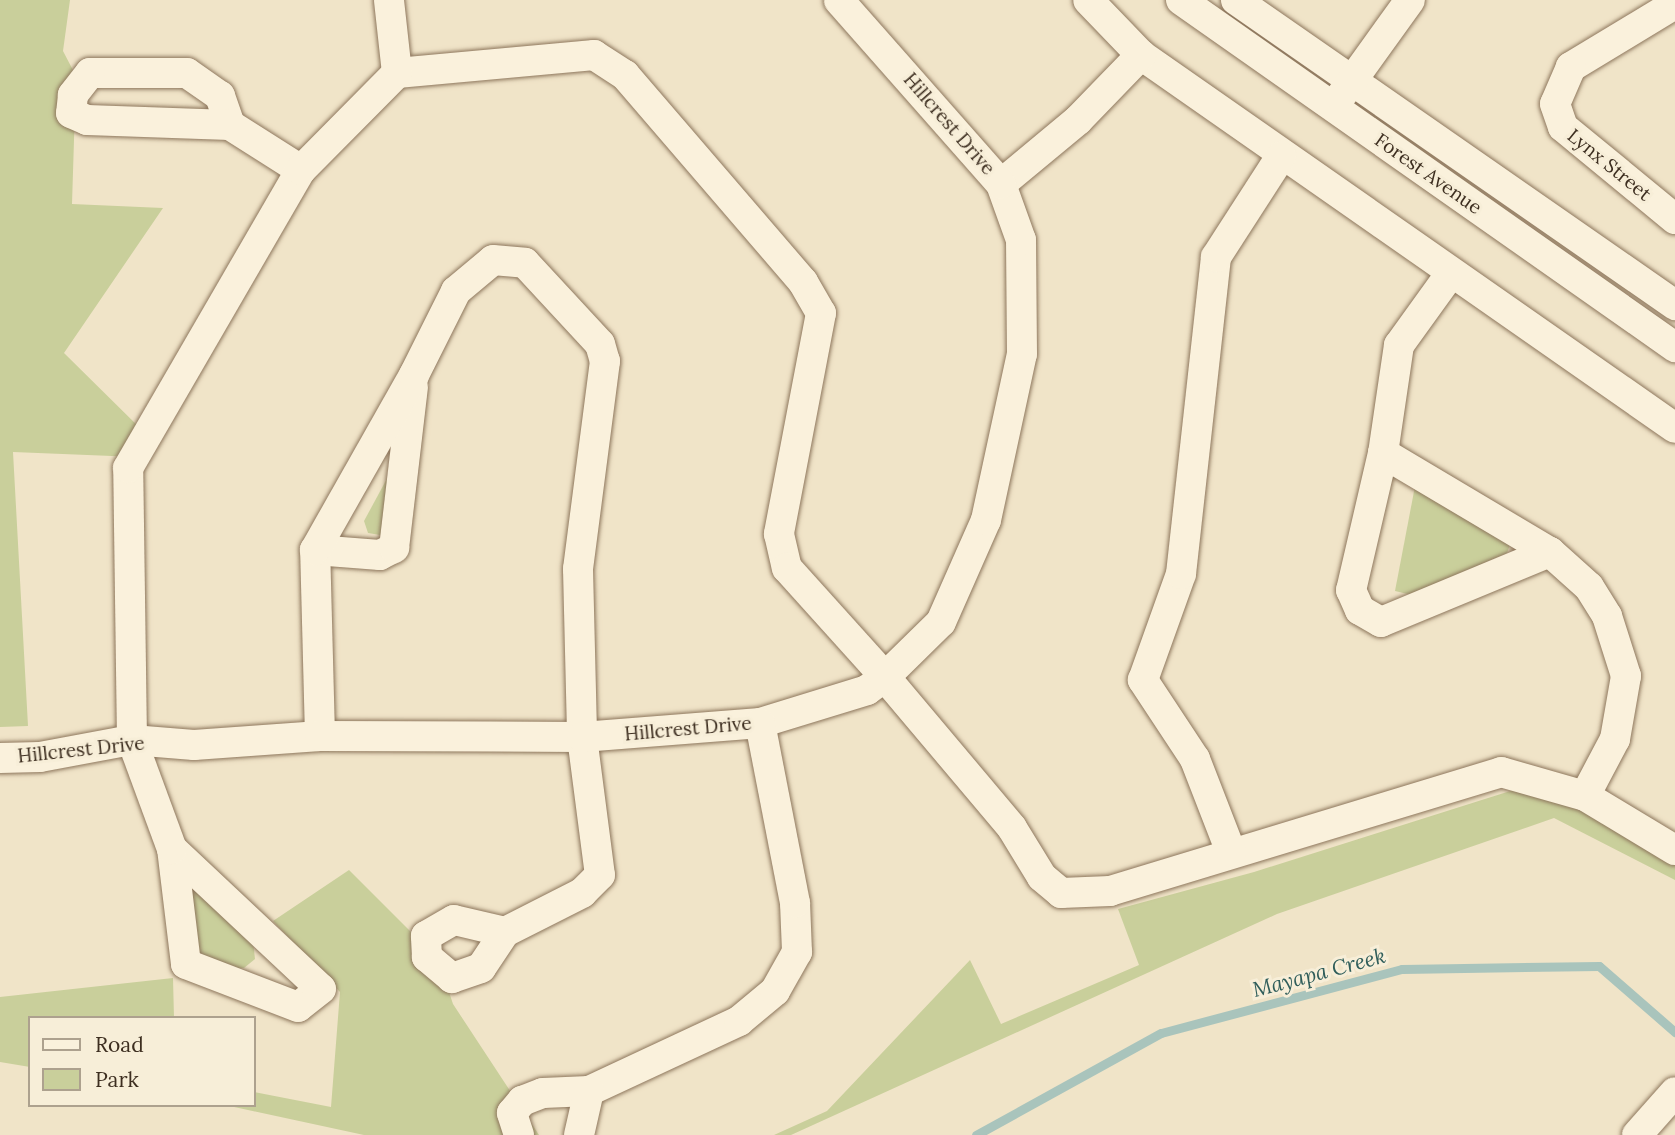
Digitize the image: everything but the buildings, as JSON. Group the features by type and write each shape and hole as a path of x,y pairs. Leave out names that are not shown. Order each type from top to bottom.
{"street":[{"path":"389,0 397,73"},
{"name":"Hillcrest Drive","path":"0,758 40,757 132,740 194,745 320,736 582,737 760,723 867,690 885,677 942,622 986,520 1022,354 1021,240 1001,184 839,0"},
{"path":"1088,0 1140,55 1281,156 1675,428"},
{"name":"Forest Avenue","path":"1181,0 1675,347"},
{"name":"Forest Avenue","path":"1236,0 1675,305"},
{"path":"1333,107 1410,0"},
{"name":"Lynx Street","path":"1675,4 1571,67 1555,104 1563,127 1675,219"},
{"path":"172,849 321,989 298,1007 186,964 172,849 132,740 128,468 301,170 397,73 594,55 625,75 803,282 821,313 779,534 787,568 885,677 1012,828 1042,877 1061,893 1111,891 1231,852 1501,772 1585,796 1675,850"},
{"path":"1001,184 1078,120 1140,55"},
{"path":"230,125 220,96 187,73 90,73 73,95 72,113 87,120 230,125 301,170"},
{"path":"1231,852 1195,759 1143,680 1181,574 1216,257 1281,156"},
{"path":"320,736 315,550 414,375 456,291 494,260 525,263 600,344 605,361 578,569 582,737 600,875 582,893 505,932"},
{"path":"1451,273 1399,345 1383,453 1351,590 1360,610 1381,622 1550,552"},
{"path":"315,550 380,555 394,548 414,375"},
{"path":"1383,453 1550,552 1589,587 1607,616 1626,676 1615,739 1585,796"},
{"path":"519,1135 512,1113 523,1101 544,1093 589,1091 739,1021 775,991 797,952 795,903 760,723"},
{"path":"579,1135 589,1091"},
{"path":"1637,1135 1675,1092"}],"green space":[{"path":"0,0 70,0 63,51 76,76 72,204 163,208 64,353 144,432 137,457 13,452 28,726 0,727"},
{"path":"403,449 386,536 368,533 364,521"},
{"path":"1416,481 1511,542 1507,553 1412,595 1395,591"},
{"path":"1526,786 1675,844 1675,880 1554,818 1277,914 791,1135 774,1135 827,1111 970,960 1001,1024 1139,965 1118,909 1254,872"},
{"path":"349,870 438,959 453,1004 539,1135 364,1135 234,1107 256,1107 256,1092 331,1107 340,992 273,921"},
{"path":"190,880 253,941 255,959 244,968 225,969 195,960"},
{"path":"173,978 174,1016 28,1016 28,1067 0,1062 0,997"}],"waterway":[{"name":"Mayapa Creek","path":"976,1135 1161,1033 1402,969 1599,966 1675,1032"}]}
